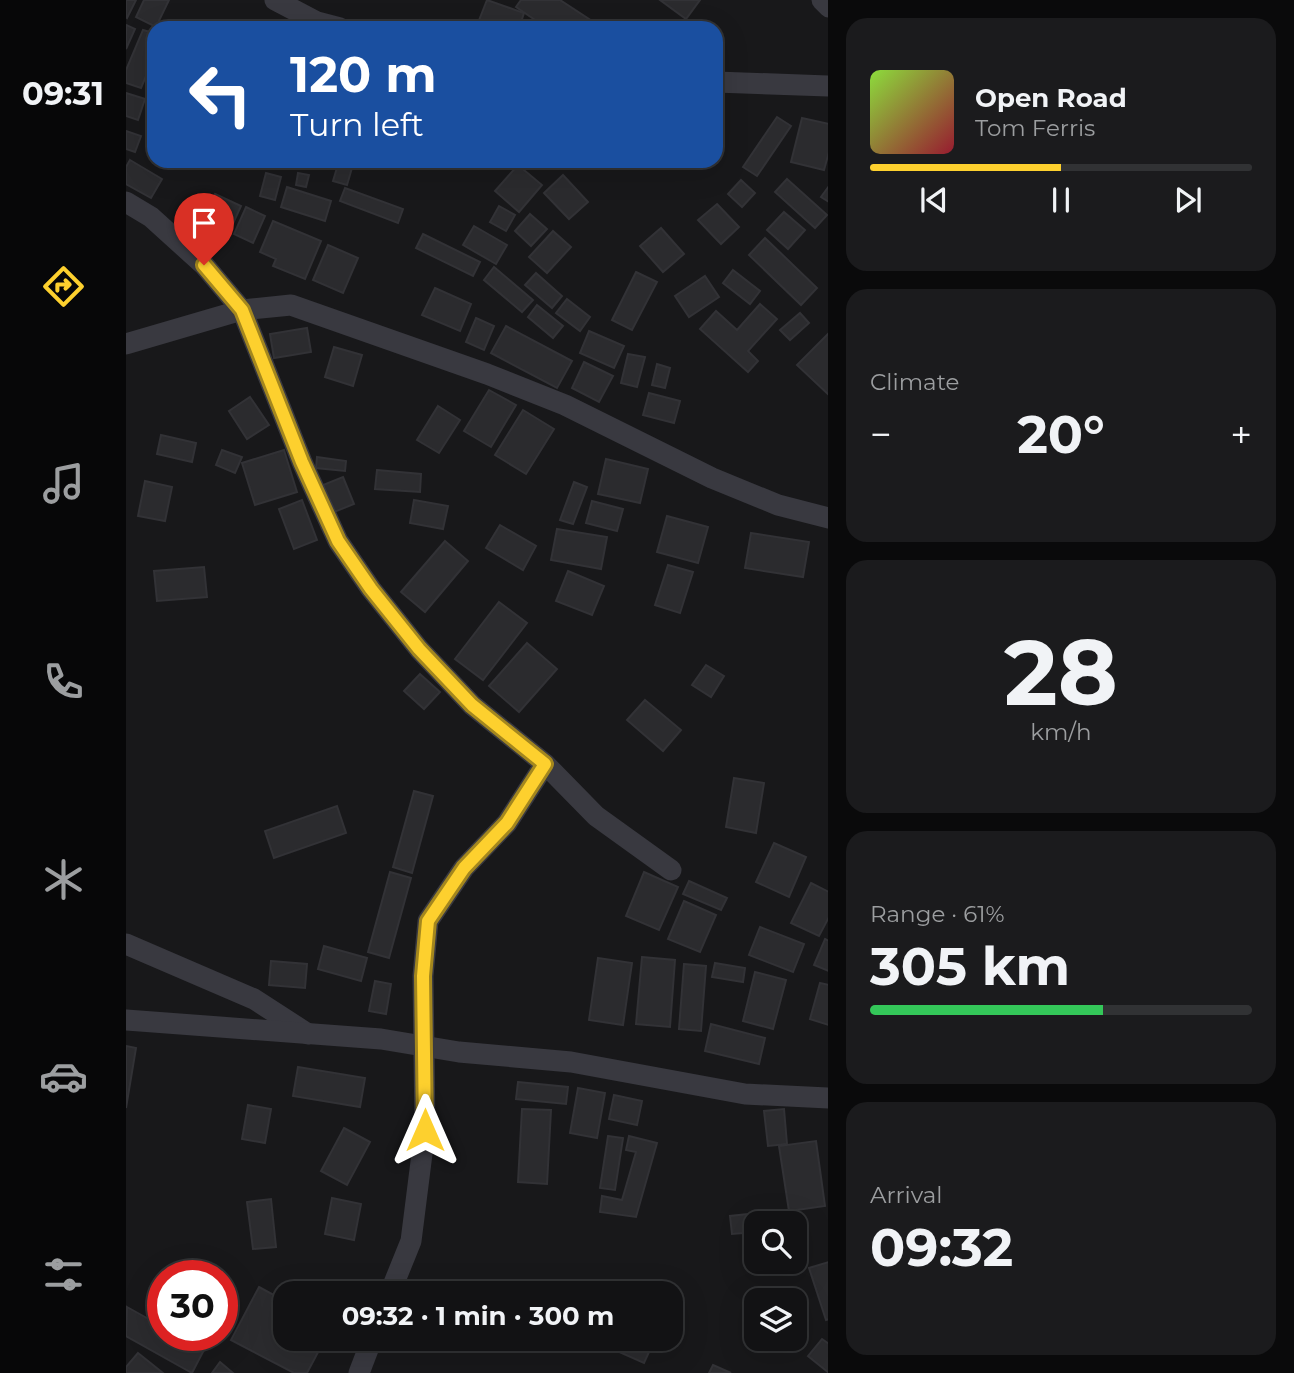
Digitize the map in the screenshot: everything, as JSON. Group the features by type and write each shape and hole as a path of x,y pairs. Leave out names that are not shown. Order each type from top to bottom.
{"street":[{"path":"275,0 315,21"},
{"path":"822,0 828,7"},
{"path":"723,82 828,86"},
{"path":"126,202 151,218 204,265 242,310 302,462 338,541 371,589 428,658 472,705 545,764 596,816 671,870"},
{"path":"126,344 242,310 290,305 565,405 701,472 778,505 828,518"},
{"path":"395,1281 411,1241 425,1130 423,976 428,921 464,868 507,823 545,764"},
{"path":"126,944 254,999 310,1035"},
{"path":"126,1020 425,1045 459,1052 571,1062 745,1094 828,1098"},
{"path":"359,1373 367,1351"}],"building":[{"path":"126,0 136,0 127,18 126,17"},
{"path":"144,0 169,0 159,21 147,22 136,17"},
{"path":"487,0 524,13 521,21 479,21"},
{"path":"521,0 560,0 592,21 537,21 516,7"},
{"path":"660,0 700,0 686,19"},
{"path":"126,25 135,29 126,49"},
{"path":"143,30 147,31 147,74 141,88 126,83 126,70"},
{"path":"126,93 145,99 138,120 126,116"},
{"path":"777,117 791,126 757,176 743,167"},
{"path":"802,118 828,124 828,156 824,170 791,162"},
{"path":"126,131 141,136 135,152 126,149"},
{"path":"130,160 162,179 151,198 126,184 126,167"},
{"path":"337,168 352,168 347,185 333,181"},
{"path":"515,168 522,168 542,185 519,212 495,191"},
{"path":"266,173 281,177 275,200 260,196"},
{"path":"298,173 309,175 306,187 296,185"},
{"path":"563,175 588,202 569,219 544,193"},
{"path":"787,179 827,215 815,228 775,192"},
{"path":"741,180 755,193 742,207 728,194"},
{"path":"287,187 331,201 325,221 281,207"},
{"path":"828,187 828,201 821,197"},
{"path":"345,188 403,209 398,223 340,201"},
{"path":"215,194 241,206 231,228 205,217"},
{"path":"717,204 739,227 721,244 698,220"},
{"path":"499,206 515,215 506,231 490,222"},
{"path":"246,207 265,216 253,243 234,234"},
{"path":"784,212 805,230 788,249 767,230"},
{"path":"530,214 547,229 531,246 515,231"},
{"path":"273,221 321,241 305,279 273,266 276,259 260,252"},
{"path":"474,226 507,245 496,264 463,245"},
{"path":"661,228 684,254 663,272 640,246"},
{"path":"553,231 571,247 547,273 529,257"},
{"path":"423,234 480,262 473,276 416,248"},
{"path":"765,238 817,288 801,305 749,255"},
{"path":"328,245 358,258 343,293 313,280"},
{"path":"494,267 533,300 522,312 484,280"},
{"path":"733,270 760,291 750,304 723,283"},
{"path":"636,272 657,282 632,330 612,320"},
{"path":"536,273 562,296 552,308 525,285"},
{"path":"705,276 719,297 689,317 675,296"},
{"path":"435,288 471,304 460,331 422,315"},
{"path":"567,299 590,317 580,331 556,313"},
{"path":"760,304 777,319 748,351 758,361 748,372 700,329 716,311 737,330"},
{"path":"537,305 563,326 553,338 528,317"},
{"path":"800,313 809,323 790,340 780,330"},
{"path":"476,318 494,326 484,350 466,342"},
{"path":"506,326 572,361 557,388 491,353"},
{"path":"307,328 311,352 274,358 270,334"},
{"path":"589,331 624,346 614,368 580,353"},
{"path":"828,334 828,394 797,365"},
{"path":"334,347 362,355 353,386 325,377"},
{"path":"628,354 645,357 637,387 621,383"},
{"path":"584,362 613,376 599,402 572,388"},
{"path":"657,364 670,368 665,388 652,385"},
{"path":"489,390 516,405 491,447 464,431"},
{"path":"649,393 680,401 674,423 643,415"},
{"path":"250,397 269,425 247,439 229,411"},
{"path":"438,406 460,420 439,453 417,440"},
{"path":"523,410 554,429 526,474 495,455"},
{"path":"161,435 196,443 192,462 157,454"},
{"path":"222,450 242,457 235,473 216,465"},
{"path":"284,450 297,492 255,505 242,463"},
{"path":"317,457 346,461 345,471 316,468"},
{"path":"606,459 648,469 640,503 598,494"},
{"path":"377,470 421,474 420,492 375,489"},
{"path":"343,477 354,504 334,512 323,485"},
{"path":"145,481 172,487 165,521 138,516"},
{"path":"574,482 587,487 573,524 560,520"},
{"path":"302,500 317,540 294,549 279,509"},
{"path":"414,500 448,506 443,529 410,523"},
{"path":"592,501 623,509 617,531 586,523"},
{"path":"667,516 708,527 698,563 657,552"},
{"path":"500,525 536,546 523,570 486,548"},
{"path":"557,529 607,537 601,569 551,560"},
{"path":"751,533 809,542 803,577 745,568"},
{"path":"445,541 468,561 425,612 401,592"},
{"path":"668,565 693,572 680,613 655,605"},
{"path":"204,567 207,597 157,601 154,571"},
{"path":"568,571 604,586 592,615 556,601"},
{"path":"499,602 527,623 483,680 455,659"},
{"path":"527,643 557,669 519,712 489,686"},
{"path":"706,665 724,676 711,697 692,685"},
{"path":"420,674 440,692 424,709 404,691"},
{"path":"645,700 681,730 663,751 627,720"},
{"path":"734,778 764,783 756,833 726,827"},
{"path":"414,791 433,796 412,873 393,867"},
{"path":"337,806 346,833 274,858 265,831"},
{"path":"774,843 806,857 789,897 756,882"},
{"path":"390,872 411,878 389,958 368,952"},
{"path":"644,872 678,887 659,930 626,916"},
{"path":"689,881 727,898 721,910 683,894"},
{"path":"811,883 828,892 828,919 819,936 791,923"},
{"path":"684,901 716,915 700,952 668,939"},
{"path":"760,927 804,944 793,972 749,955"},
{"path":"825,939 828,940 828,971 814,965"},
{"path":"324,946 367,958 361,981 318,969"},
{"path":"642,957 675,960 670,1027 636,1024"},
{"path":"598,958 632,963 623,1025 589,1020"},
{"path":"271,961 307,964 305,988 269,985"},
{"path":"715,963 745,968 743,982 712,977"},
{"path":"684,964 706,966 701,1031 679,1029"},
{"path":"755,972 786,980 773,1029 743,1021"},
{"path":"375,981 391,984 386,1014 369,1011"},
{"path":"820,983 828,985 828,1025 810,1019"},
{"path":"711,1024 765,1038 759,1064 705,1051"},
{"path":"126,1046 136,1048 126,1108"},
{"path":"298,1067 365,1078 360,1107 293,1096"},
{"path":"518,1082 568,1087 566,1104 516,1099"},
{"path":"578,1088 605,1093 597,1138 570,1133"},
{"path":"614,1095 642,1101 637,1125 609,1119"},
{"path":"248,1105 271,1109 265,1143 242,1139"},
{"path":"522,1109 551,1110 547,1184 518,1182"},
{"path":"784,1109 787,1144 768,1146 764,1111"},
{"path":"344,1128 370,1142 347,1185 321,1171"},
{"path":"608,1136 623,1138 615,1190 600,1188"},
{"path":"629,1136 657,1143 636,1217 600,1212 602,1196 622,1200 636,1152 626,1150"},
{"path":"816,1141 825,1206 789,1211 779,1146"},
{"path":"332,1198 361,1204 354,1240 325,1234"},
{"path":"271,1199 276,1247 253,1249 247,1202"},
{"path":"744,1214 744,1233 732,1234 730,1216"},
{"path":"828,1262 828,1319 826,1320 809,1268"},
{"path":"259,1287 273,1295 273,1351 319,1351 307,1373 294,1373 238,1344 238,1327"},
{"path":"127,1307 147,1318 147,1348 126,1336"},
{"path":"822,1339 828,1343 828,1372 808,1356"},
{"path":"153,1351 203,1351 192,1373"},
{"path":"617,1351 650,1351 644,1363"},
{"path":"138,1353 163,1373 126,1373 126,1367"},
{"path":"220,1362 233,1373 212,1373"},
{"path":"713,1365 731,1373 709,1373"}],"route":[{"path":"204,265 242,310 302,462 338,541 371,589 419,649 472,705 545,764 507,823 464,868 428,921 423,976 425,1130"}]}
